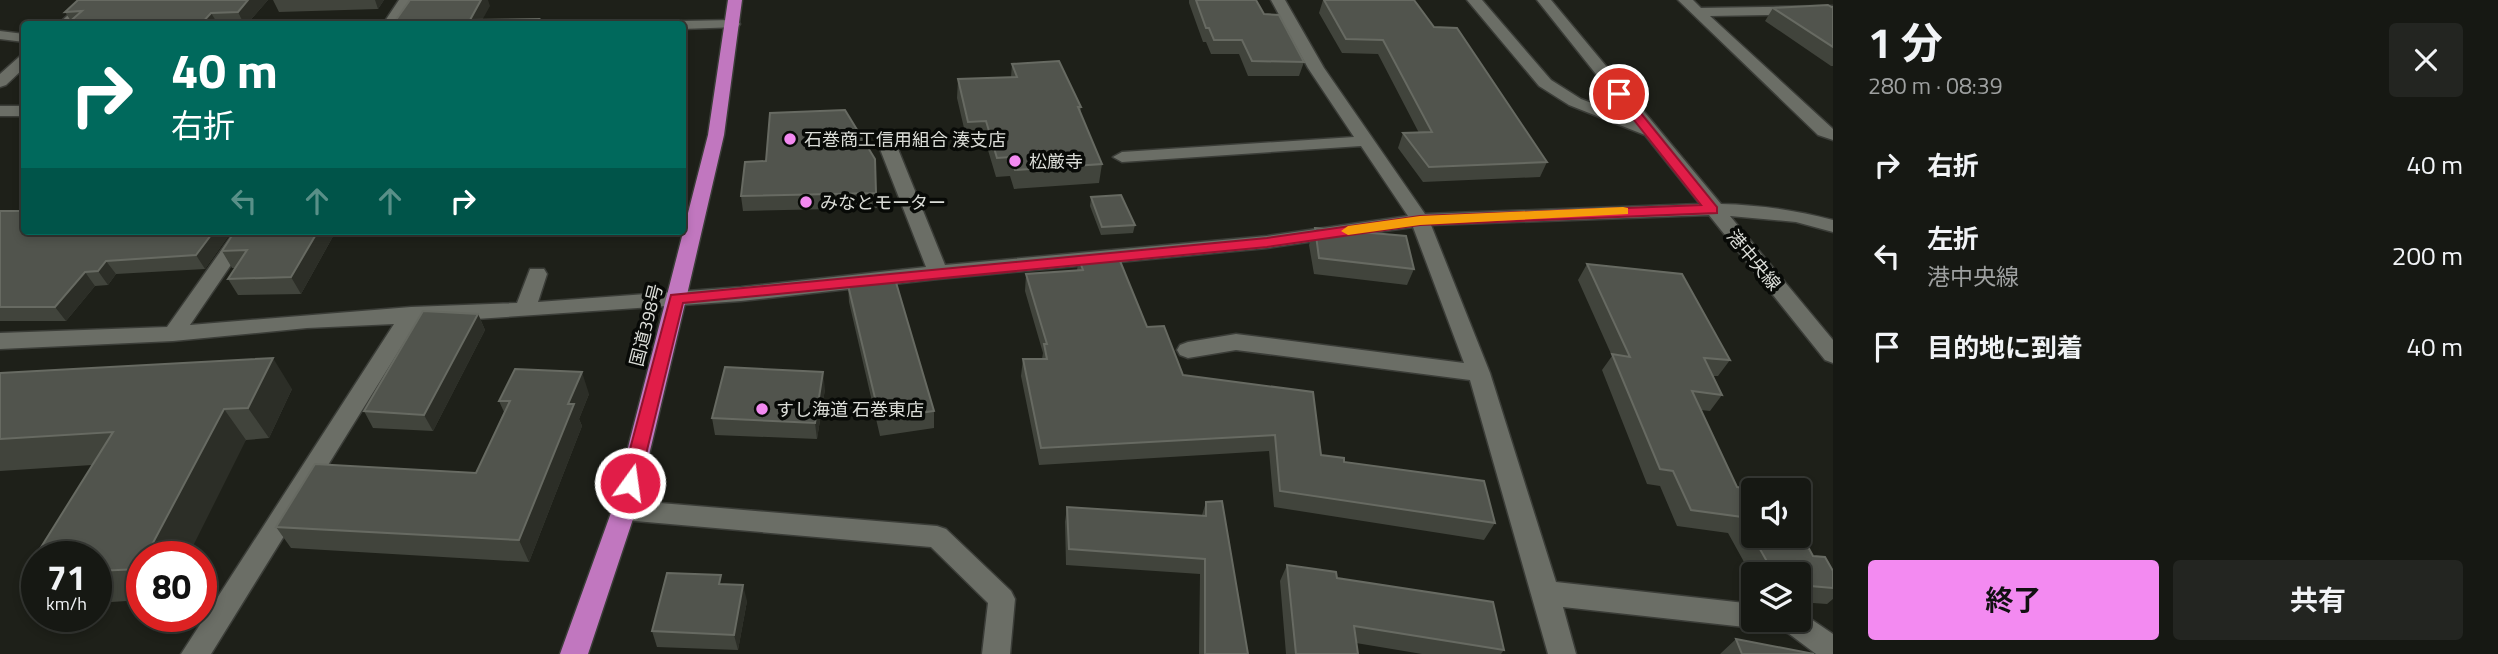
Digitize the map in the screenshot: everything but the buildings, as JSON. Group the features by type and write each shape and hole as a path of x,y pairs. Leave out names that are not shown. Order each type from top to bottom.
{"highway":[{"name":"国道398号","path":"574,654 624,510 676,299 716,135 735,0"}],"street":[{"path":"68,21 93,0"},
{"path":"392,21 406,0"},
{"path":"1278,0 1316,68 1420,220 1479,373 1562,654"},
{"path":"1474,0 1545,83 1574,102 1649,131"},
{"name":"港中央線","path":"1544,0 1712,210 1833,355"},
{"path":"1685,0 1824,131 1833,135"},
{"path":"1699,12 1833,10"},
{"path":"686,25 733,24"},
{"path":"0,35 21,38"},
{"path":"0,82 21,63"},
{"path":"0,111 21,111"},
{"path":"1122,157 1366,141"},
{"path":"889,149 938,272"},
{"path":"0,341 173,334 411,314 525,310 676,299 1267,242 1420,220 1675,209 1763,211 1797,216 1833,226"},
{"path":"173,334 242,235"},
{"path":"525,310 537,275"},
{"path":"195,654 411,314"},
{"path":"1188,350 1236,342 1479,373"},
{"path":"624,510 937,537 1002,599 996,654"},
{"path":"1546,593 1741,615"},
{"path":"1808,632 1833,650"}],"slow traffic":[{"path":"1348,231 1420,220 1623,211"}],"place":[{"name":"石巻商工信用組合 湊支店","path":"790,139"},
{"name":"松厳寺","path":"1015,161"},
{"name":"みなとモーター","path":"806,202"},
{"name":"すし海道 石巻東店","path":"762,409"}],"route":[{"path":"630,483 676,299 1267,242 1420,220 1675,209 1712,210 1619,94"}]}
